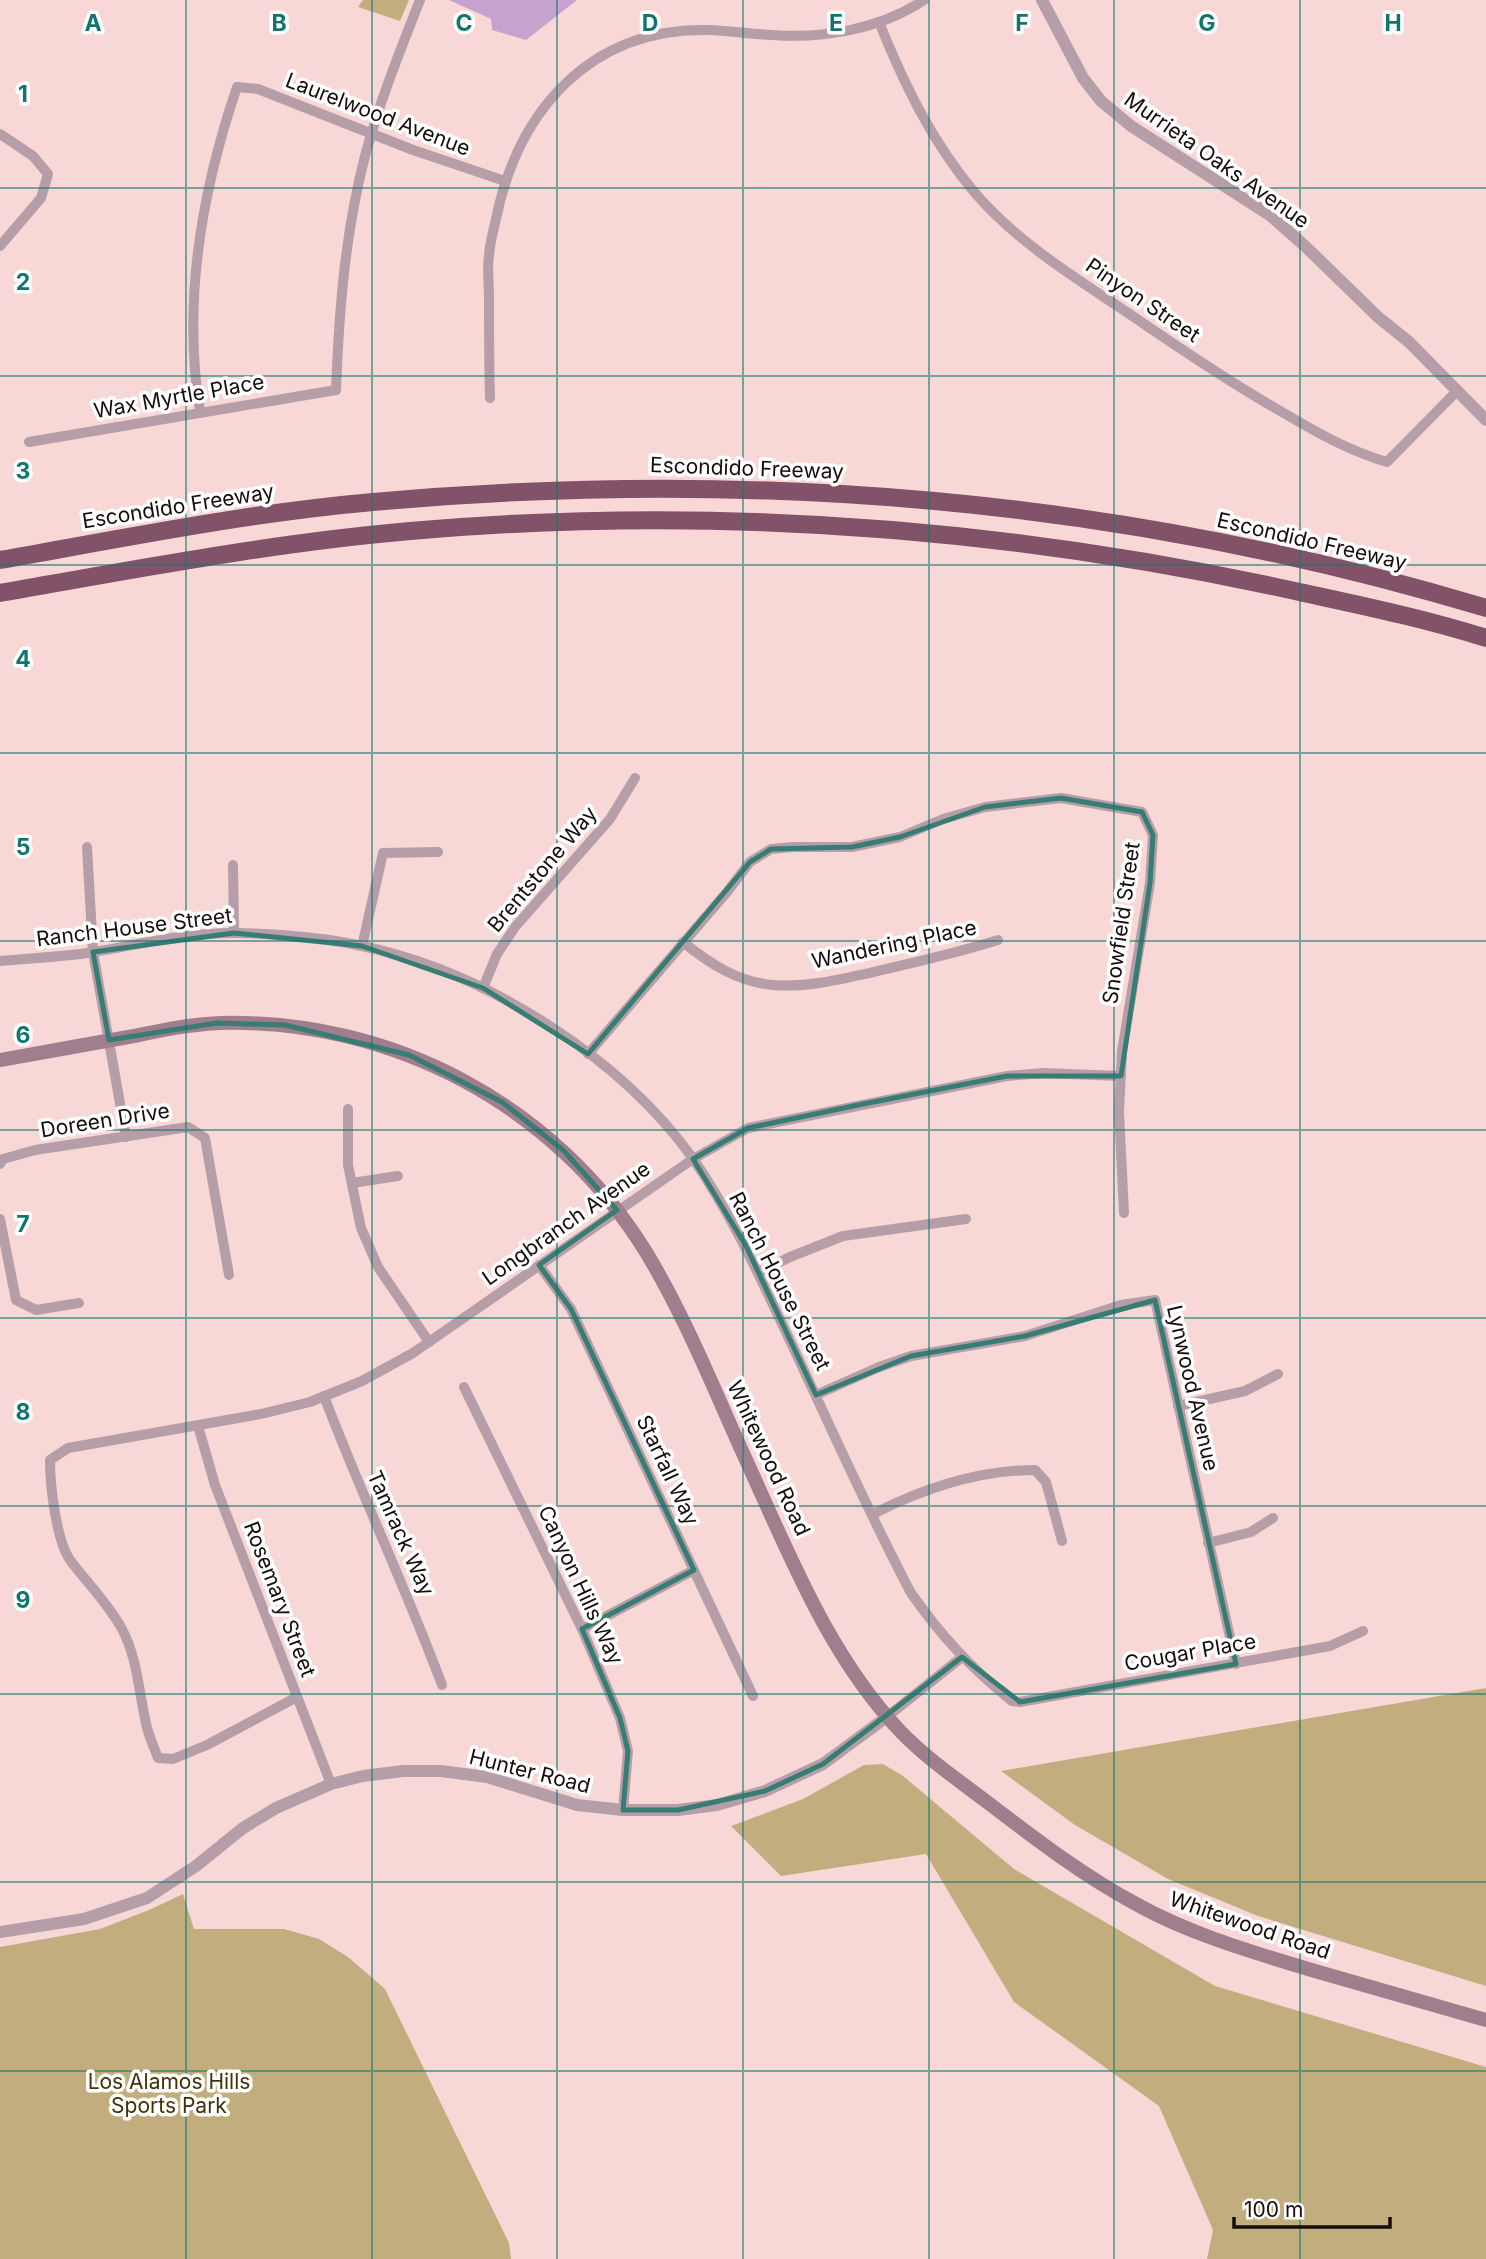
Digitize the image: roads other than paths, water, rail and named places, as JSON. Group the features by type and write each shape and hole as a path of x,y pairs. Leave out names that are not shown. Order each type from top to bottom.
{"highway":[{"name":"Escondido Freeway","path":"0,560 278,513 370,502 590,488 735,488 884,495 1128,524 1321,565 1486,608"},
{"path":"0,593 247,550 409,531 630,520 762,522 905,530 1092,552 1238,578 1406,615 1486,638"}],"main road":[{"name":"Whitewood Road","path":"0,1060 183,1027 254,1023 320,1030 378,1044 447,1071 523,1117 581,1168 617,1210 648,1255 817,1611 851,1668 888,1716 921,1750 1040,1844 1138,1906 1194,1931 1254,1953 1486,2020"}],"street":[{"path":"371,134 420,0"},
{"path":"490,398 489,255 505,181 528,128 546,103 570,79 621,46 651,36 681,31 815,35 879,22 924,0"},
{"name":"Murrieta Oaks Avenue","path":"1042,0 1083,78 1101,101 1131,126 1271,216 1458,390 1486,420"},
{"name":"Pinyon Street","path":"879,22 902,80 922,117 953,164 994,213 1055,263 1245,390 1324,436 1365,456 1387,462 1458,390"},
{"name":"Laurelwood Avenue","path":"200,411 194,346 195,279 199,241 213,166 237,87 258,89 371,134 505,181"},
{"path":"0,134 33,156 48,174 41,198 0,246"},
{"name":"Wax Myrtle Place","path":"29,442 336,390 338,326 346,248 371,134"},
{"name":"Brentstone Way","path":"482,988 497,954 515,927 610,819 635,778"},
{"name":"Snowfield Street","path":"683,942 750,862 771,849 852,846 900,837 943,819 985,807 1061,798 1142,812 1153,835 1150,883 1122,1051 1119,1112 1124,1213"},
{"path":"87,847 93,952 126,1137"},
{"path":"362,946 383,853 438,852"},
{"path":"233,865 234,933"},
{"name":"Ranch House Street","path":"0,961 93,952 160,940 234,933 279,935 362,946 427,965 482,988 537,1018 588,1054 648,1106 693,1159 731,1220 911,1593 934,1626 962,1657 1012,1701 1020,1702"},
{"name":"Wandering Place","path":"683,942 708,962 725,971 773,985 828,982 951,955 998,940"},
{"path":"588,1054 683,942"},
{"name":"Longbranch Avenue","path":"297,1697 207,1745 173,1759 158,1758 147,1727 139,1678 123,1630 95,1588 68,1558 60,1534 50,1481 50,1460 68,1448 261,1414 324,1396 362,1381 429,1342 693,1159 748,1128 1007,1076 1043,1073 1121,1076"},
{"path":"348,1109 348,1164 361,1228 378,1267 429,1342"},
{"name":"Doreen Drive","path":"0,1164 3,1158 35,1150 188,1127 205,1138 229,1275"},
{"path":"352,1183 398,1176"},
{"path":"0,1219 16,1300 36,1310 79,1303"},
{"path":"758,1273 790,1256 843,1236 966,1219"},
{"name":"Starfall Way","path":"539,1265 571,1309 753,1696"},
{"name":"Lynwood Avenue","path":"816,1395 911,1356 1025,1336 1121,1306 1155,1300 1236,1664"},
{"path":"1178,1406 1245,1391 1278,1374"},
{"name":"Canyon Hills Way","path":"464,1387 582,1629 620,1717 628,1751 623,1810"},
{"name":"Tamrack Way","path":"324,1396 351,1467 418,1620 442,1685"},
{"name":"Rosemary Street","path":"198,1426 215,1485 331,1784"},
{"path":"873,1514 906,1498 946,1484 1014,1470 1035,1470 1046,1482 1062,1541"},
{"path":"1208,1543 1251,1532 1273,1518"},
{"path":"582,1629 694,1570"},
{"name":"Cougar Place","path":"1020,1702 1329,1646 1363,1631"},
{"name":"Hunter Road","path":"0,1932 84,1919 147,1898 196,1866 243,1828 276,1808 331,1784 363,1776 403,1771 441,1771 487,1777 577,1805 623,1810 678,1810 717,1805 765,1791 823,1764 962,1657"}],"park label":[{"name":"Los Alamos Hills Sports Park","path":"169,2093"}]}
